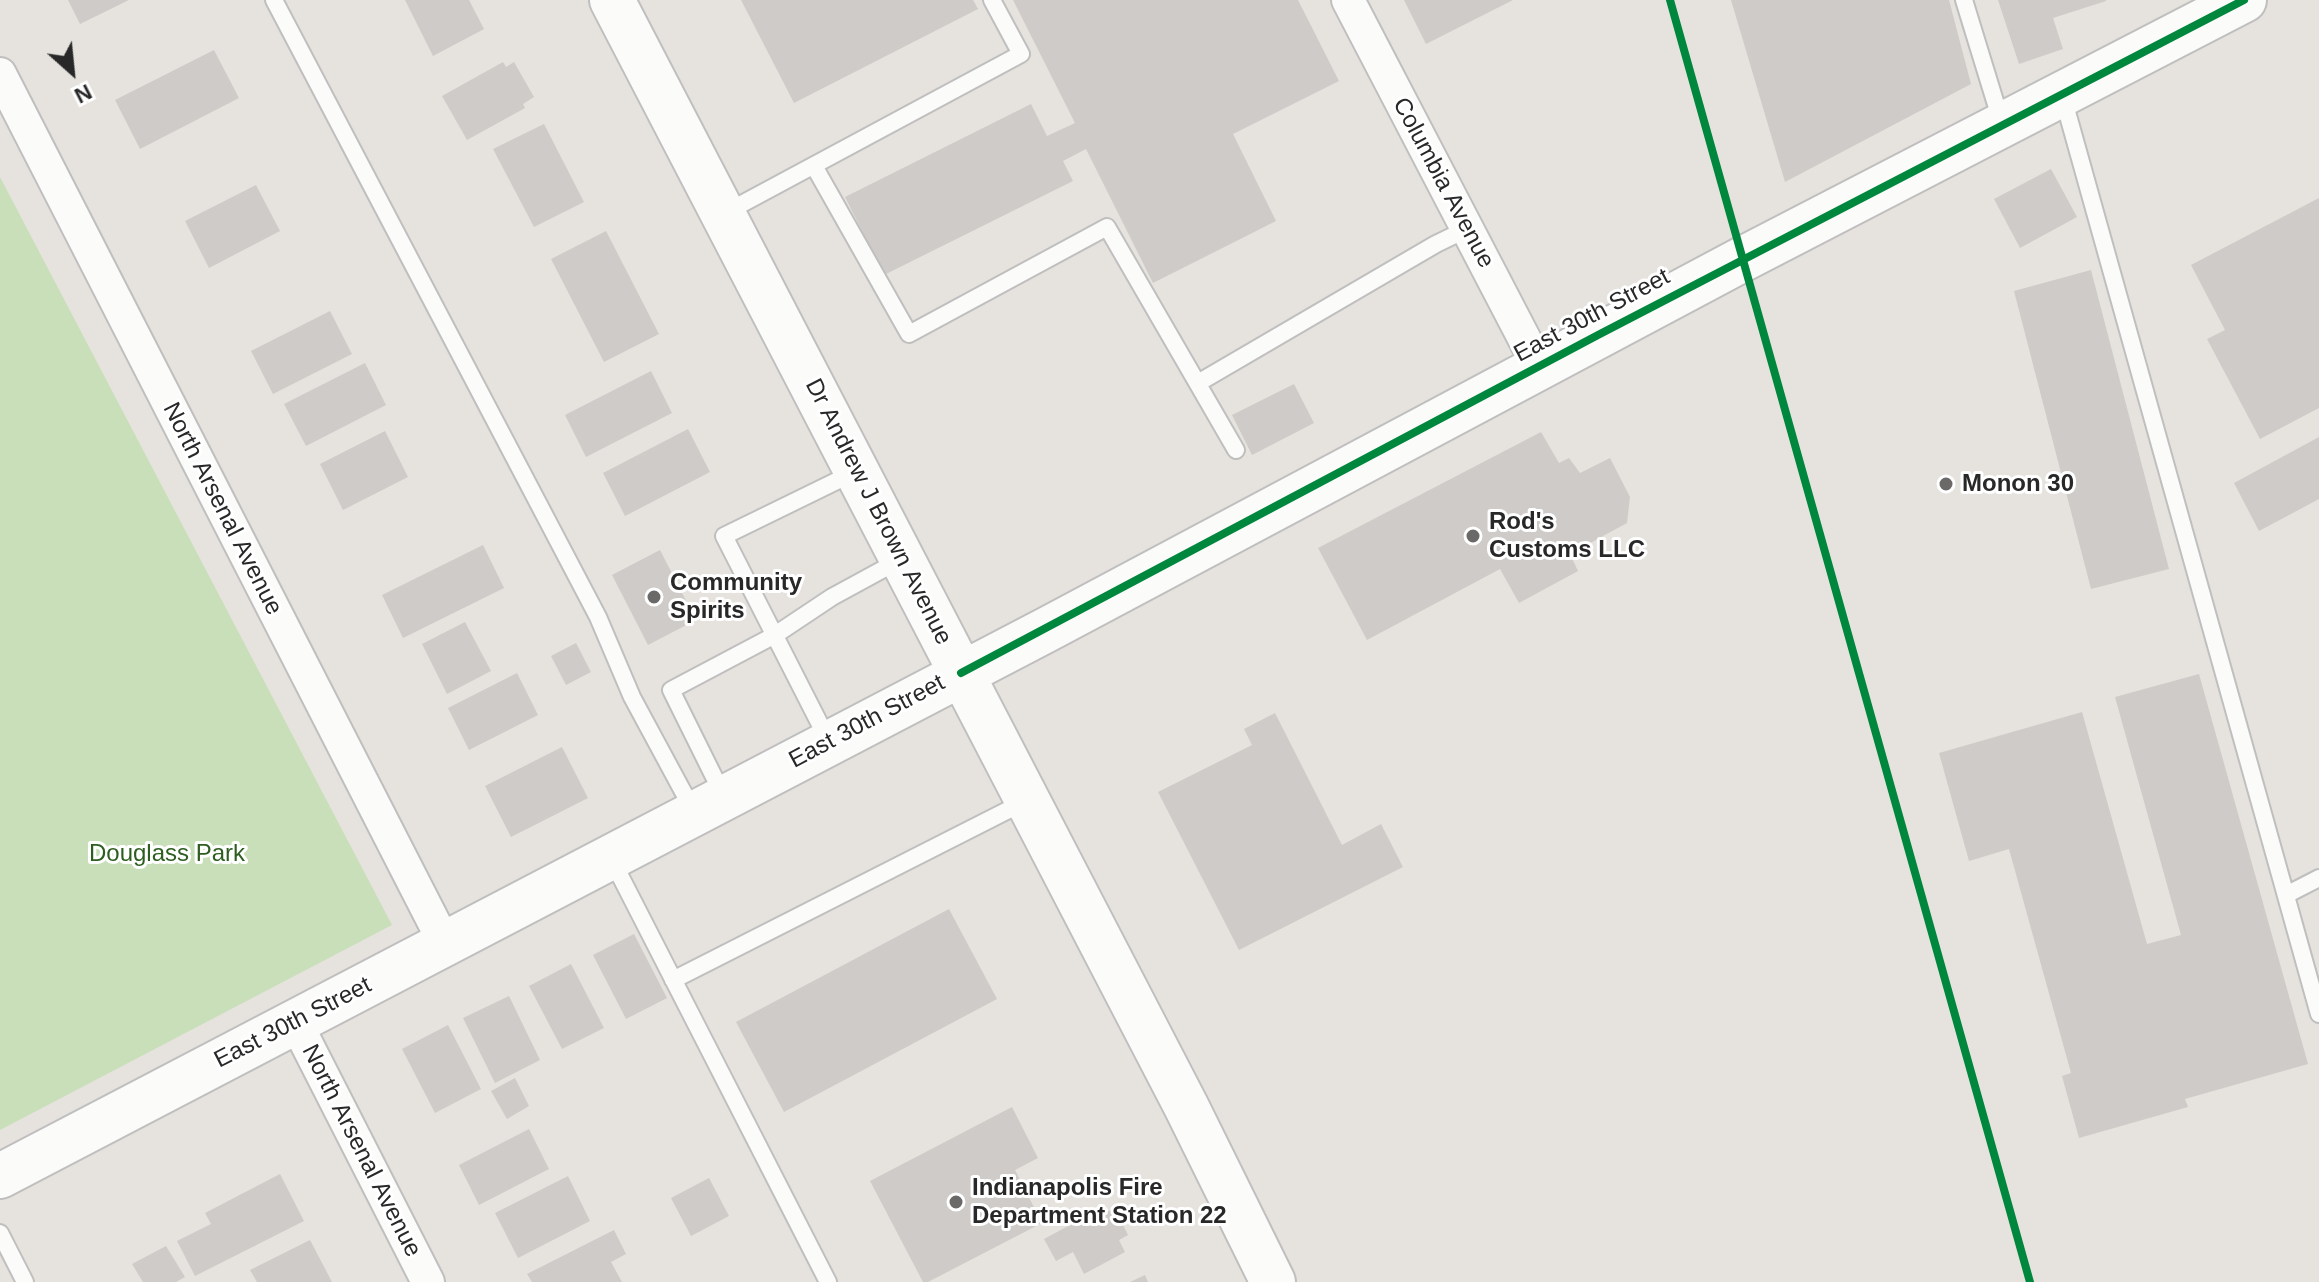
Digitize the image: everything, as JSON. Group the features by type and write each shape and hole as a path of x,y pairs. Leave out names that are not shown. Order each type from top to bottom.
{"main road":[{"name":"Dr Andrew J Brown Avenue","path":"612,0 1186,1106 1273,1282"},
{"name":"East 30th Street","path":"0,1176 2236,2"}],"street":[{"name":"Columbia Avenue","path":"1348,0 1539,367"},
{"name":"North Arsenal Avenue","path":"0,74 445,944"},
{"name":"North Arsenal Avenue","path":"295,1021 428,1282"}],"lane":[{"path":"274,0 598,617 632,697 709,805"},
{"path":"723,214 1021,54 992,0"},
{"path":"1964,0 2002,125"},
{"path":"2062,94 2319,1014"},
{"path":"814,166 909,334 1107,227 1236,450"},
{"path":"1198,383 1467,229"},
{"path":"829,742 724,536 856,471"},
{"path":"709,805 671,690 775,635 832,597 902,559"},
{"path":"673,980 1026,801"},
{"path":"610,857 828,1282"},
{"path":"2286,895 2319,878"},
{"path":"0,1233 25,1282"}],"green space":[{"name":"Douglass Park","path":"0,177 392,925 0,1130"}],"building":[{"path":"68,0 129,0 80,24"},
{"path":"405,0 469,0 484,29 433,56"},
{"path":"741,0 973,0 978,9 794,103"},
{"path":"1013,0 1298,0 1339,81 1233,134 1276,221 1153,283 1086,149 1063,161 1073,181 884,275 845,197 1031,104 1047,136 1075,123"},
{"path":"1404,0 1513,0 1426,44"},
{"path":"1731,0 1949,0 1971,84 1785,182"},
{"path":"1998,0 2106,1 2053,18 2063,49 2019,64"},
{"path":"214,50 239,98 140,149 115,100"},
{"path":"503,62 506,67 514,62 534,97 523,104 525,108 467,140 442,96"},
{"path":"544,124 584,202 534,227 493,149"},
{"path":"2051,169 2077,217 2020,248 1994,199"},
{"path":"256,185 280,231 209,268 185,221"},
{"path":"2319,198 2319,408 2260,439 2207,339 2225,330 2191,265"},
{"path":"606,231 659,334 604,362 551,259"},
{"path":"2091,270 2169,569 2091,589 2014,291"},
{"path":"330,311 352,354 273,394 251,351"},
{"path":"365,363 386,405 306,446 284,404"},
{"path":"651,371 672,413 586,457 565,415"},
{"path":"1294,384 1314,423 1252,455 1232,415"},
{"path":"688,429 710,472 625,516 603,473"},
{"path":"385,431 408,477 343,510 320,464"},
{"name":"Rod's Customs LLC","path":"1541,432 1559,463 1569,458 1580,473 1610,458 1630,497 1627,523 1570,554 1578,571 1519,603 1500,569 1367,640 1318,548"},
{"path":"2319,437 2319,499 2259,531 2234,483"},
{"path":"483,545 504,588 403,638 382,595"},
{"name":"Community Spirits","path":"660,550 696,620 648,645 612,575"},
{"path":"465,622 491,671 447,694 422,644"},
{"path":"576,643 591,672 566,685 551,656"},
{"path":"517,673 538,715 469,750 448,708"},
{"path":"2199,674 2308,1064 2185,1099 2188,1107 2079,1138 2062,1076 2071,1073 2009,849 1969,861 1939,753 2082,712 2147,944 2181,935 2115,697"},
{"path":"1275,713 1342,845 1381,824 1403,867 1239,950 1158,792 1252,745 1244,729"},
{"path":"562,747 588,798 511,837 485,786"},
{"path":"949,909 997,999 784,1112 736,1022"},
{"path":"634,934 667,998 626,1019 593,955"},
{"path":"571,964 604,1028 562,1049 529,986"},
{"path":"509,996 540,1060 495,1083 463,1018"},
{"path":"448,1025 481,1089 435,1113 402,1049"},
{"path":"515,1078 529,1106 507,1119 491,1091"},
{"name":"Indianapolis Fire Department Station 22","path":"1012,1107 1038,1158 1015,1170 1042,1223 923,1282 870,1181"},
{"path":"529,1129 549,1169 479,1205 459,1165"},
{"path":"280,1174 304,1221 195,1276 177,1241 211,1224 205,1213"},
{"path":"568,1176 590,1221 518,1258 495,1213"},
{"path":"709,1178 729,1216 691,1236 671,1198"},
{"path":"1102,1208 1105,1213 1115,1208 1128,1235 1119,1240 1125,1252 1084,1274 1073,1252 1056,1261 1044,1239"},
{"path":"614,1230 626,1254 611,1262 622,1282 532,1282 527,1274"},
{"path":"310,1240 332,1282 257,1282 250,1270"},
{"path":"166,1246 185,1277 176,1282 143,1282 132,1264"},
{"path":"1145,1275 1148,1282 1130,1282"}],"cycle path":[{"path":"1670,0 2030,1282"},
{"path":"961,673 1598,335 2244,0"}],"place":[{"name":"Monon 30","path":"1946,484"},
{"name":"Rod's Customs LLC","path":"1473,536"},
{"name":"Community Spirits","path":"654,597"},
{"name":"Indianapolis Fire Department Station 22","path":"956,1202"}]}
